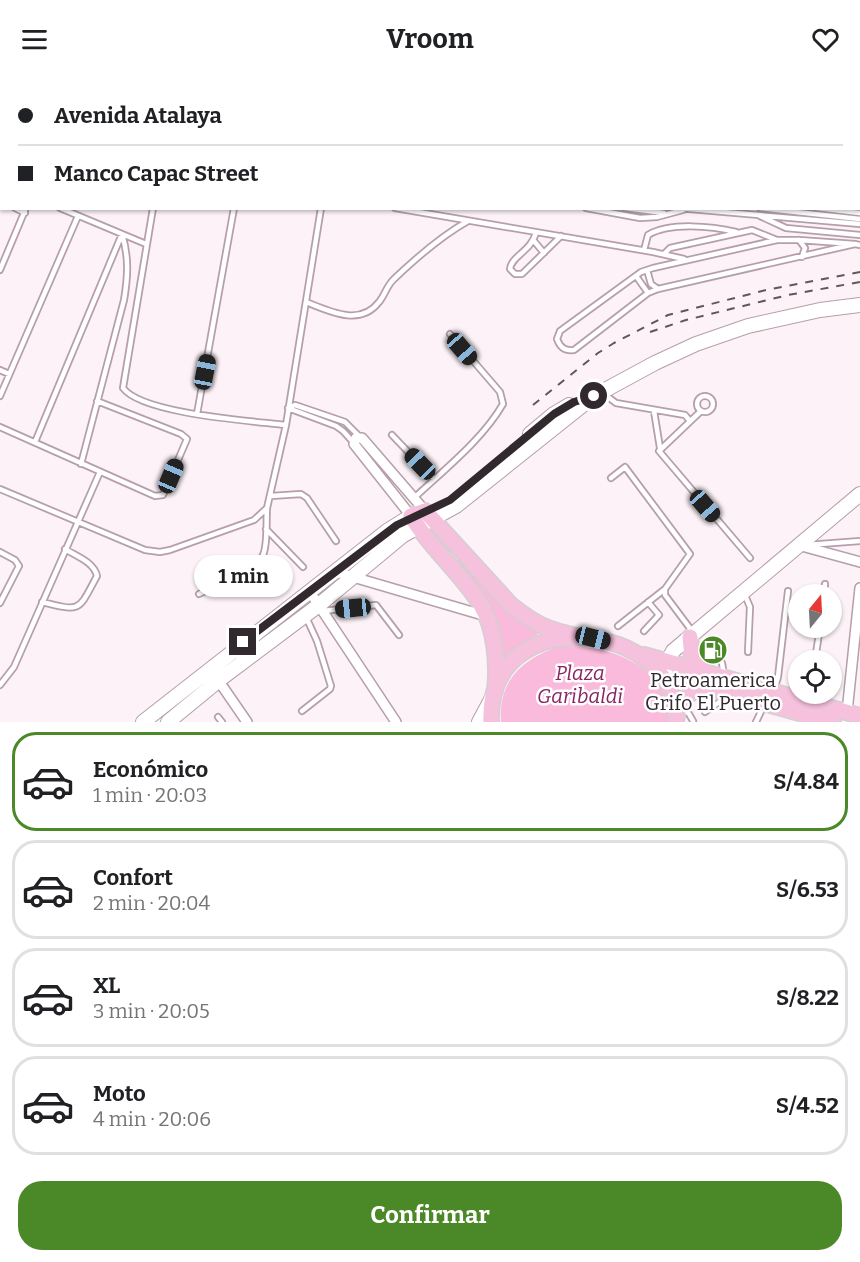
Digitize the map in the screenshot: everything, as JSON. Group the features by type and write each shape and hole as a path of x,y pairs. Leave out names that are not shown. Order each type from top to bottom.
{"main road":[{"path":"142,722 387,531 456,506 598,394 696,344 748,326 820,310 860,305"},
{"path":"676,722 675,701 665,676 667,662 673,651 860,494"},
{"path":"168,722 305,615 321,608 352,577 422,518"},
{"path":"422,518 429,542 475,595 486,616 496,664 491,722"},
{"path":"422,518 511,605 543,628 606,642 635,653 725,678 833,722"},
{"path":"692,634 692,657 706,672"},
{"path":"479,722 507,668 524,652 554,638 577,636"},
{"path":"635,653 652,665 667,683"},
{"path":"676,722 679,706 687,694 697,690 711,689 730,693 788,697"},
{"path":"828,704 854,714"}],"street":[{"path":"358,441 385,481 422,518"},
{"path":"358,441 393,474 414,498 422,518"},
{"path":"385,481 393,474"},
{"path":"798,545 860,562"},
{"path":"336,572 486,616"},
{"path":"854,714 860,588"},
{"path":"310,592 396,722"},
{"path":"210,668 247,722"}],"lane":[{"path":"64,210 146,244"},
{"path":"153,210 123,388 134,397 169,409 286,425"},
{"path":"197,414 234,210"},
{"path":"199,594 244,573 259,563 264,554 267,508 286,425 321,210"},
{"path":"406,210 644,250 688,260"},
{"path":"597,210 640,218 657,217 683,210"},
{"path":"640,210 669,214"},
{"path":"707,210 860,224"},
{"path":"778,210 860,219"},
{"path":"834,210 860,213"},
{"path":"0,270 26,211"},
{"path":"757,215 786,228 860,235"},
{"path":"0,396 78,216"},
{"path":"306,302 350,316 362,314 379,302 392,280 454,229 470,221"},
{"path":"644,250 648,235 687,226 738,232 756,231 777,240"},
{"path":"536,232 534,241 511,264 510,269 515,274 522,274 561,237"},
{"path":"664,254 670,248 738,232"},
{"path":"81,464 124,300 128,272 127,251 122,234"},
{"path":"34,442 122,234"},
{"path":"777,240 857,245 658,289 648,293 574,350 568,351 560,346 557,339 560,331 647,270 777,240"},
{"path":"799,240 805,248 802,257"},
{"path":"534,241 544,253"},
{"path":"647,270 651,284 658,289"},
{"path":"636,276 648,293"},
{"path":"414,498 480,434 503,404 500,392 450,334"},
{"path":"0,370 9,374"},
{"path":"598,394 616,404 685,415 690,421"},
{"path":"685,415 697,405 702,396 709,396 714,402 709,412 701,411 697,405"},
{"path":"0,427 100,472 160,497 163,495 187,439 182,434 98,401"},
{"path":"288,408 295,405 345,422 358,441"},
{"path":"288,408 336,426 358,441"},
{"path":"654,411 660,454 750,558"},
{"path":"660,448 701,411"},
{"path":"392,435 434,479"},
{"path":"611,478 625,467 690,554 665,589 618,626"},
{"path":"0,685 14,667 100,472"},
{"path":"0,489 145,550 160,552 254,520 267,508"},
{"path":"271,496 301,494 307,498 336,541"},
{"path":"266,529 303,567"},
{"path":"798,545 860,541"},
{"path":"42,602 69,609 76,608 82,603 97,576 96,571 89,564 65,549"},
{"path":"0,552 15,560 18,566 0,603"},
{"path":"665,589 665,595 692,634"},
{"path":"743,591 750,607 748,652"},
{"path":"756,722 778,677 788,591"},
{"path":"644,631 658,615 648,602"},
{"path":"321,608 376,605 399,635"},
{"path":"302,711 331,686 317,641 305,615"},
{"path":"717,657 722,663 725,678"},
{"path":"705,712 730,693"},
{"path":"679,706 687,711 693,722"},
{"path":"218,717 222,722"}],"green space":[{"path":"459,559 521,620 540,633 511,651 502,663 500,634 485,600 453,564"},
{"name":"Plaza Garibaldi","path":"561,646 603,650 630,660 642,668 661,690 668,722 501,722 504,694 516,673 535,657"}],"railway":[{"path":"533,405 598,353 668,315 766,290 860,272"},
{"path":"650,332 686,320 788,295 860,282"}],"place":[{"name":"Petroamerica Grifo El Puerto","path":"713,650"}],"route":[{"path":"243,642 387,531 411,516 450,500 554,414 574,402 594,396"}]}
